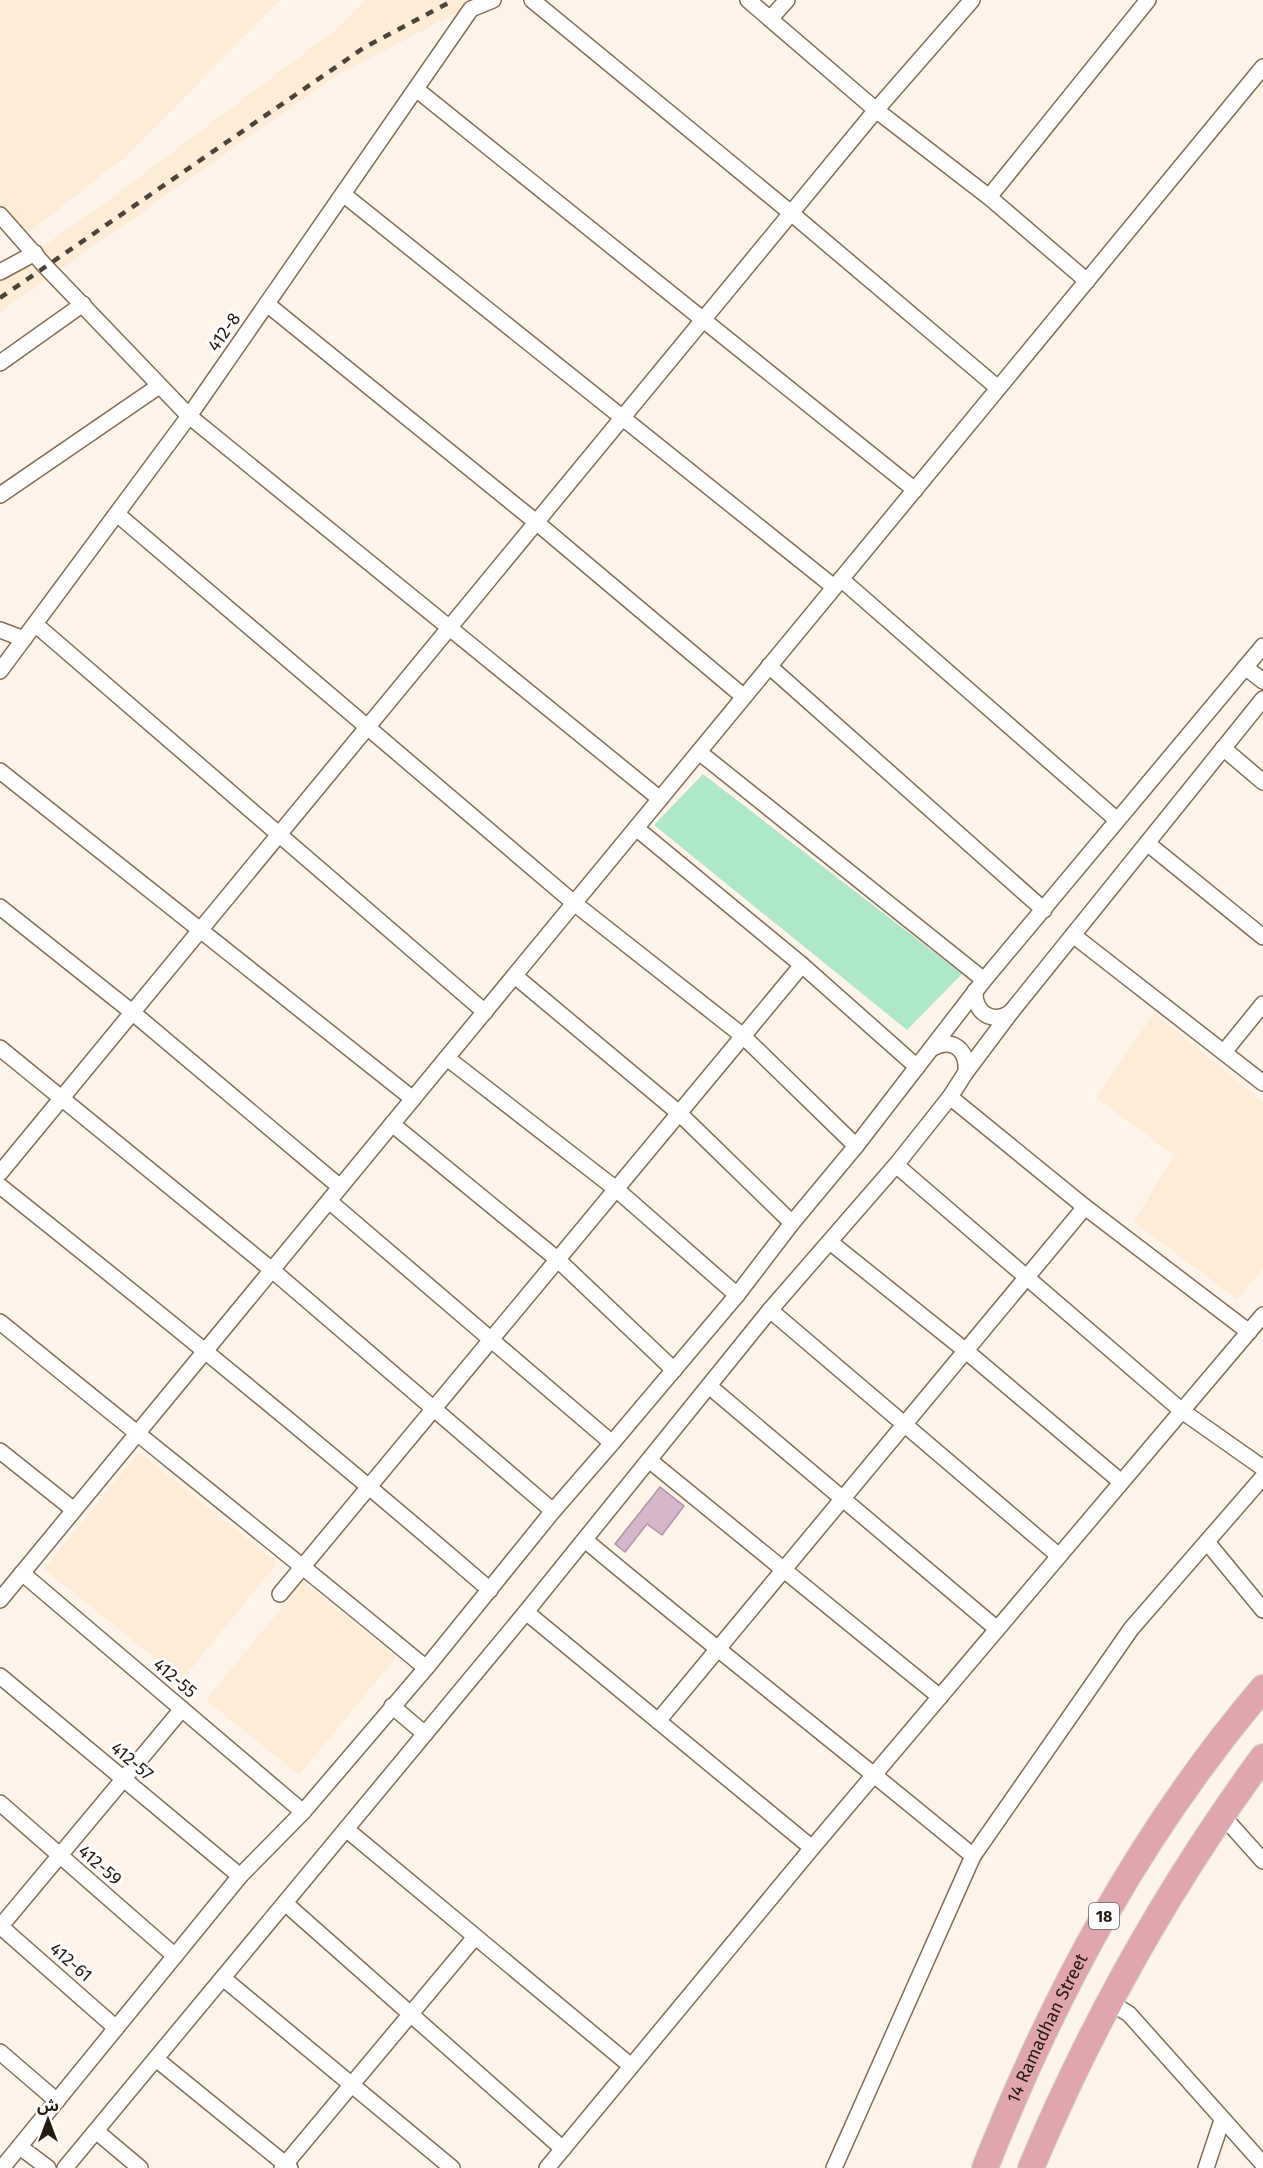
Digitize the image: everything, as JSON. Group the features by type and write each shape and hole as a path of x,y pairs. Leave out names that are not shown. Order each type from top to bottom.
{"main road":[{"name":"14 Ramadhan Street","path":"985,2168 1012,2099 1049,2017 1091,1937 1138,1859 1188,1784 1263,1688"},
{"name":"18","path":"1031,2168 1054,2112 1108,2001 1162,1906 1221,1814 1263,1757"}],"street":[{"name":"412-8","path":"0,671 189,416 471,9 493,0"},
{"path":"532,0 791,213 998,388"},
{"path":"748,0 876,110 989,197 1087,281"},
{"path":"770,19 787,0"},
{"path":"0,1173 876,110 972,0"},
{"path":"989,197 1148,0"},
{"path":"1,1598 1263,67"},
{"path":"416,89 915,490"},
{"path":"343,194 623,417 838,583 1117,820"},
{"path":"0,215 45,266 189,416 660,800"},
{"path":"0,272 35,253"},
{"path":"0,363 83,304"},
{"path":"267,304 536,522 744,697"},
{"path":"0,495 159,386"},
{"path":"117,514 574,903 743,1036 856,1146"},
{"path":"35,624 485,1012"},
{"path":"0,630 24,639"},
{"path":"3,2168 240,1876 303,1812 426,1668 553,1511 737,1295 980,985 1263,646"},
{"path":"769,666 1044,910"},
{"path":"1245,667 1263,681"},
{"path":"65,2168 526,1612 770,1310 896,1165 950,1097 1011,1012 1263,699"},
{"path":"1223,748 1263,782"},
{"path":"699,752 980,985"},
{"path":"0,771 413,1099"},
{"path":"636,828 802,965 917,1067"},
{"path":"1147,843 1263,938"},
{"path":"0,907 132,1012 340,1187"},
{"path":"1073,935 1263,1083"},
{"path":"279,1594 802,965"},
{"path":"515,976 679,1113 792,1223"},
{"path":"980,985 976,1005 985,1015 999,1018 1011,1012"},
{"path":"1224,1052 1263,1004"},
{"path":"931,1049 939,1044 948,1043 957,1047 964,1053 967,1062 966,1072"},
{"path":"0,1048 272,1270 553,1511"},
{"path":"447,1058 616,1190 737,1295"},
{"path":"950,1097 1085,1208 1249,1332"},
{"path":"392,1124 557,1259 674,1370"},
{"path":"896,1165 1182,1411 1263,1468"},
{"path":"0,1186 206,1350 490,1590"},
{"path":"329,1201 612,1443"},
{"path":"658,1721 1085,1208"},
{"path":"830,1242 966,1351 1120,1482"},
{"path":"770,1310 1059,1556"},
{"path":"547,2168 874,1774 1263,1315"},
{"path":"0,1322 426,1668"},
{"path":"709,1386 997,1629"},
{"path":"0,1450 74,1510"},
{"path":"649,1460 939,1697"},
{"path":"834,2168 973,1856 1131,1629 1263,1477"},
{"path":"585,1540 717,1650 874,1774 973,1856"},
{"path":"1207,1542 1263,1610"},
{"name":"412-55","path":"22,1573 303,1812"},
{"path":"526,1612 812,1848"},
{"name":"412-57","path":"0,1676 240,1876"},
{"path":"392,1706 425,1734"},
{"path":"0,1926 182,1709"},
{"name":"412-59","path":"0,1803 175,1956"},
{"path":"1221,1814 1263,1861"},
{"path":"346,1829 631,2066"},
{"path":"285,1903 563,2149"},
{"name":"412-61","path":"0,1926 116,2028"},
{"path":"156,2059 286,2167 351,2085 475,1937"},
{"path":"223,1978 452,2168"},
{"path":"1108,2001 1129,2014 1263,2164"},
{"path":"0,2052 57,2101"},
{"path":"1206,2168 1222,2120"},
{"path":"96,2131 141,2168"},
{"path":"20,2147 48,2168"}],"shaded area":[{"path":"0,0 280,0 128,154 22,238 0,215"},
{"path":"367,0 481,0 334,77 0,312 0,276 100,207 338,28"},
{"path":"1154,1013 1263,1102 1263,1269 1237,1299 1134,1222 1174,1155 1097,1098"},
{"path":"139,1452 277,1563 182,1680 44,1569"},
{"path":"303,1582 396,1657 299,1775 206,1700"}],"green space":[{"path":"703,774 962,974 907,1030 654,825"}],"building":[{"path":"660,1487 684,1506 662,1535 647,1524 625,1552 615,1544"}],"railway":[{"path":"0,298 365,47 454,0"}]}
